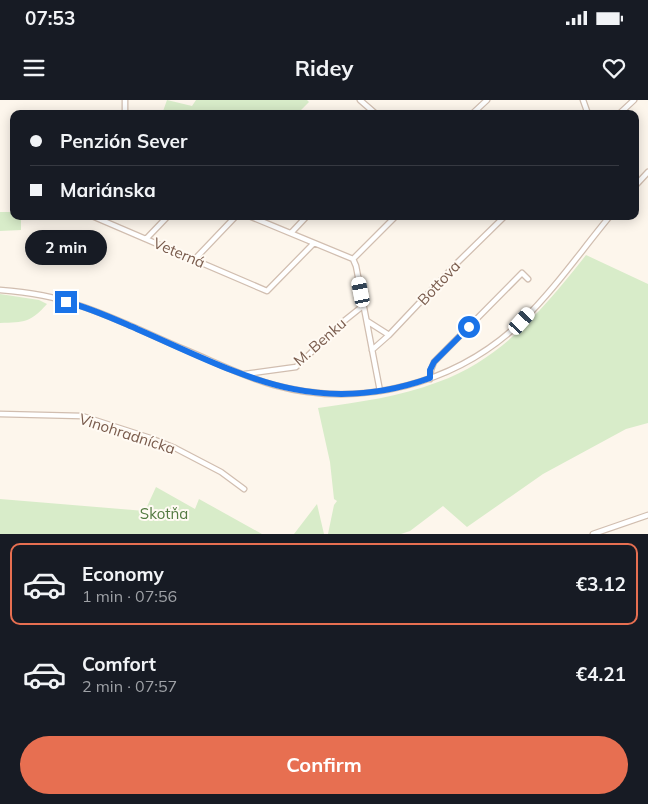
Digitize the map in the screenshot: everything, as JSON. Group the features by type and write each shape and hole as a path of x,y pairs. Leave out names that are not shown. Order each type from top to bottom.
{"street":[{"path":"360,100 371,110"},
{"path":"476,110 487,100"},
{"path":"623,110 634,100"},
{"path":"639,182 648,172"},
{"path":"146,239 164,220"},
{"path":"194,260 232,220"},
{"path":"259,220 353,259 356,266 380,391"},
{"path":"291,233 303,220"},
{"path":"353,259 392,220"},
{"name":"Bottova","path":"372,350 389,335 501,220"},
{"path":"0,290 40,295 78,305 243,375 274,385 312,393 347,395 380,391 417,383 476,356 522,321 556,283 607,220"},
{"name":"Veterná","path":"103,221 266,290 314,243"},
{"path":"430,378 430,370 434,362 522,273 528,279"},
{"name":"M. Benku","path":"243,375 296,367 344,321 364,306"},
{"path":"366,321 389,335"},
{"name":"Vinohradnícka","path":"0,414 82,416 175,448 221,472 244,488"},
{"path":"593,534 648,515"}],"green space":[{"path":"167,100 192,106 196,100 307,100 309,102 301,110 163,110"},
{"path":"0,212 10,212 10,220 21,220 21,230 0,231"},
{"path":"586,255 648,284 648,423 626,429 543,474 467,527 443,506 410,531 401,534 328,534 334,505 337,501 334,499 330,462 318,408 409,392 461,372 482,360 521,329 555,294"},
{"path":"0,294 39,300 47,304 31,318 16,322 0,323"},
{"name":"Skotňa","path":"156,487 195,509 199,499 262,534 0,534 0,499 145,511"},
{"path":"317,504 324,534 294,534"}],"route":[{"path":"66,302 107,316 259,381 292,390 325,394 347,395 392,390 430,378 430,370 434,362 469,327"}]}
